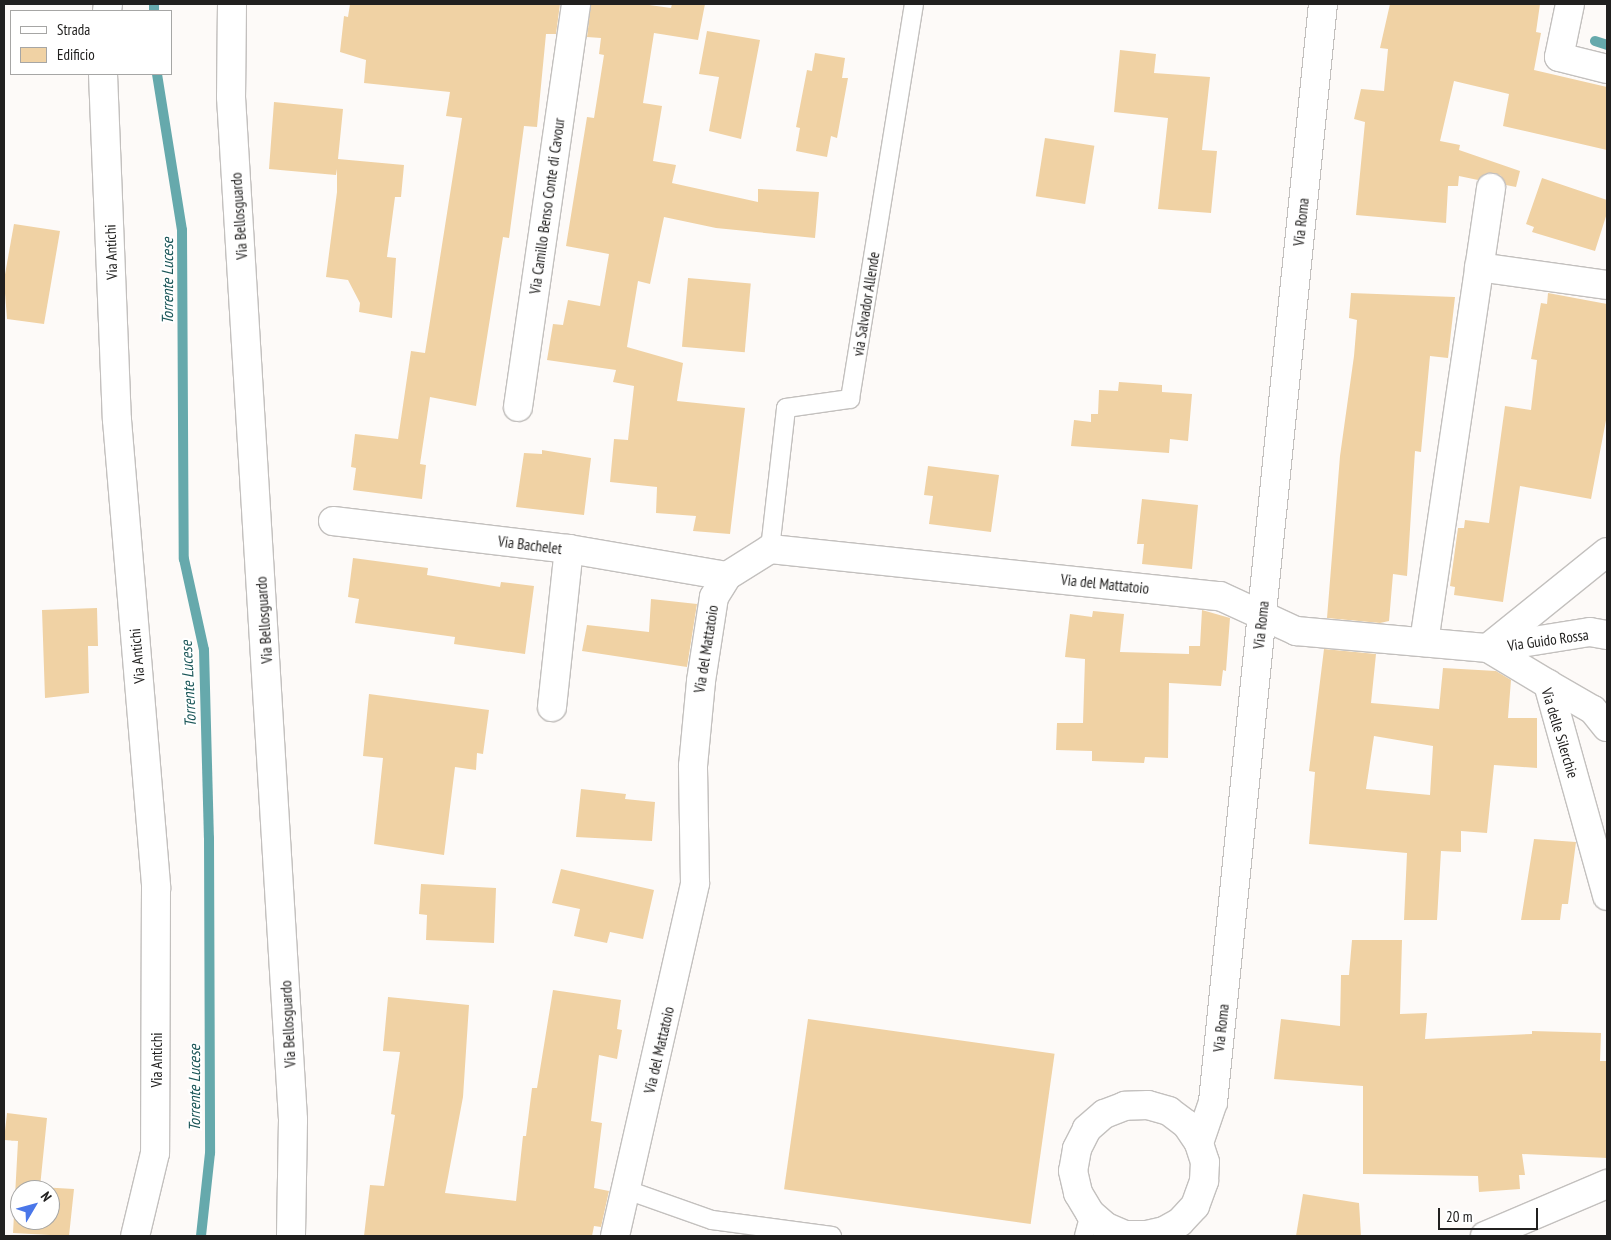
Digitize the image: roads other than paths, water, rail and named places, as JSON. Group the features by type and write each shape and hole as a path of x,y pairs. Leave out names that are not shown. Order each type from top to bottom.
{"street":[{"name":"Via Bellosguardo","path":"232,4 231,97 293,1120 291,1236"},
{"name":"Via Camillo Benso Conte di Cavour","path":"518,407 576,4"},
{"name":"Via Roma","path":"1199,1143 1213,1102 1323,4"},
{"path":"1570,4 1559,58 1607,69"},
{"name":"Via Antichi","path":"104,75 118,420 156,888 155,1153 135,1236"},
{"path":"1424,642 1491,188"},
{"path":"1479,267 1607,285"},
{"name":"Via Bachelet","path":"333,521 570,549 727,576"},
{"path":"552,706 570,549"},
{"name":"Via del Mattatoio","path":"616,1236 695,883 695,738 714,597 727,576 770,549 1220,596 1262,616"},
{"path":"1488,648 1607,552"},
{"name":"Via delle Silerchie","path":"1262,616 1296,631 1488,648 1548,684 1607,896"},
{"name":"Via Guido Rossa","path":"1488,648 1590,632 1607,635"},
{"path":"1548,684 1593,710 1607,727"},
{"path":"1169,1111 1213,1102"},
{"path":"1148,1104 1169,1111 1186,1124 1199,1143 1205,1162 1204,1182 1195,1206 1180,1229 1147,1236 1087,1225 1073,1171 1077,1149 1087,1129 1104,1114 1125,1106 1148,1104"},
{"path":"1485,1236 1607,1184"}],"lane":[{"name":"via Salvador Allende","path":"770,549 786,408 850,399 914,4"},
{"path":"627,1190 712,1220 832,1236"}],"waterway":[{"name":"Torrente Lucese","path":"154,4 154,10"},
{"path":"1595,41 1607,45"},
{"name":"Torrente Lucese","path":"157,75 182,230 184,559 204,650 209,838 210,1153 201,1236"}]}
